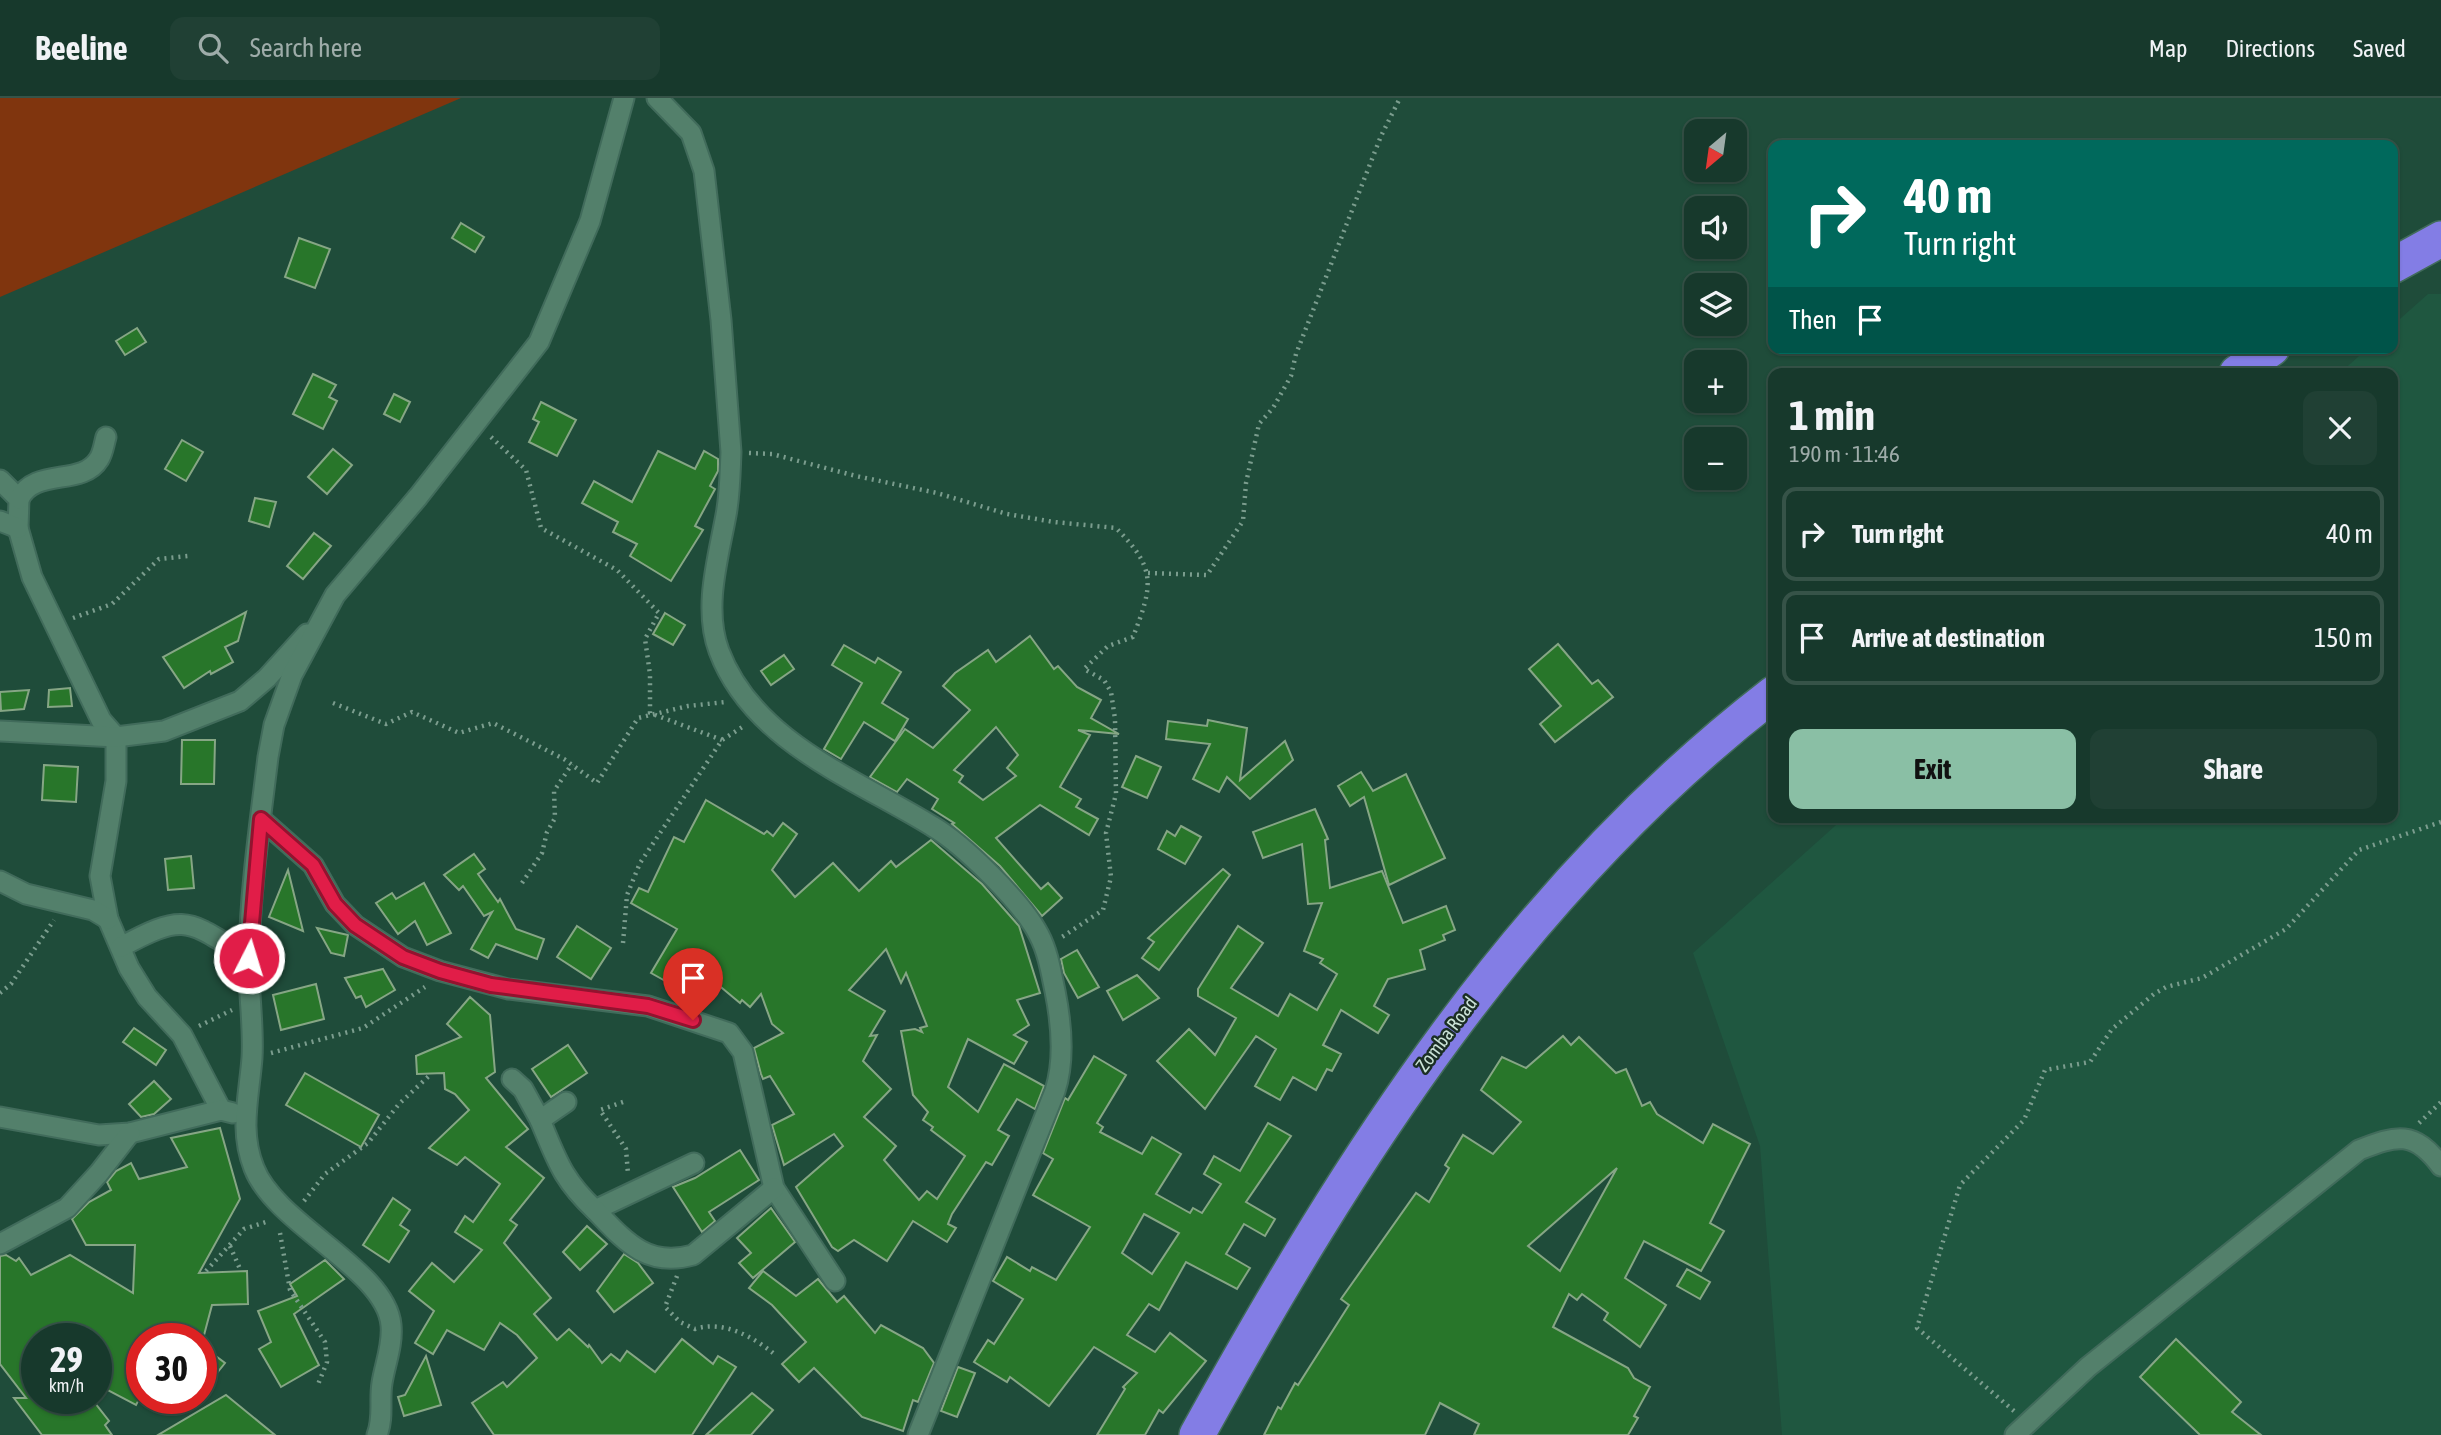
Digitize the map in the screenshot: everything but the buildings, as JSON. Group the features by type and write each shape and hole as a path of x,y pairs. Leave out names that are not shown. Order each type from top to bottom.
{"highway":[{"path":"2398,264 2441,239"},
{"path":"2244,368 2264,354"},
{"name":"Zomba Road","path":"1197,1435 1327,1208 1434,1049 1526,935 1606,846 1709,746 1768,698"}],"street":[{"path":"377,1435 382,1420 382,1382 390,1351 391,1325 386,1309 371,1286 285,1218 254,1171 247,1147 244,1115 252,1058 249,958 261,819 274,725 292,675 335,595 540,342 590,221 624,98"},
{"path":"657,98 691,133 704,171 721,320 731,452 729,495 712,592 715,638 739,687 773,725 837,773 933,826 958,845 1032,923 1044,949 1057,1001 1060,1046 1058,1080 918,1435"},
{"path":"106,437 99,459 88,468 33,484 23,491 9,525 101,720 116,737 117,780 100,876 108,919 129,968 147,997 181,1035 221,1110"},
{"path":"0,480 19,499"},
{"path":"0,731 116,737 164,731 240,701 267,678 321,618"},
{"path":"261,819 313,865 335,904 355,925 403,957 440,971 508,989 648,1006 729,1033 743,1052 774,1188 835,1281"},
{"path":"0,881 26,894 93,910 108,919"},
{"path":"121,947 159,927 177,924 196,926 249,958"},
{"path":"513,1079 523,1089 540,1120 556,1165 576,1192 635,1250 662,1257 693,1255 774,1188"},
{"path":"540,1120 566,1102"},
{"path":"0,1117 99,1135 130,1133 221,1110 244,1115"},
{"path":"0,1244 67,1208 99,1174 130,1133"},
{"path":"2022,1429 2088,1367 2358,1150 2390,1138 2405,1138 2427,1147 2441,1166"},
{"path":"595,1210 694,1163"}],"path":[{"path":"1149,573 1208,575 1242,521 1246,483 1259,424 1273,408 1291,376 1296,354 1381,136 1401,98"},
{"path":"476,423 526,470 541,528 617,570 659,613 645,639 650,674 649,713"},
{"path":"731,452 772,454 937,493 1007,514 1116,528 1133,545 1149,573 1145,607 1133,637 1108,646 1084,669 1104,680 1111,692 1115,719 1116,794 1106,834 1111,877 1103,910 1044,949"},
{"path":"56,625 112,604 159,559 188,556"},
{"path":"333,703 386,724 412,712 460,733 493,723 572,764 597,783 638,719 649,713 688,706 734,702"},
{"path":"649,713 722,740"},
{"path":"623,943 627,895 640,863 722,740 745,725 773,725"},
{"path":"522,883 542,853 547,832 555,818 554,791 572,764"},
{"path":"2022,1429 1917,1328 1960,1185 2024,1120 2045,1070 2090,1062 2112,1029 2154,994 2202,978 2269,942 2286,929 2360,850 2441,822"},
{"path":"0,993 11,984 64,905"},
{"path":"252,1058 363,1028 411,998 440,971"},
{"path":"181,1035 251,1000"},
{"path":"206,1271 244,1230 285,1218 325,1174 368,1143 399,1104 430,1075"},
{"path":"623,1101 600,1110 626,1149"},
{"path":"2405,1138 2441,1102"},
{"path":"285,1218 290,1290 325,1342 328,1352 317,1387"},
{"path":"230,1246 240,1269"},
{"path":"693,1255 675,1280 665,1307 680,1322 695,1329 708,1325 729,1329 759,1342 773,1353"}],"shaded area":[{"path":"0,98 461,98 0,297"},
{"path":"2428,294 2441,294 2441,1435 1782,1435 1760,1146 1693,953 1838,823 2398,823 2398,368 2346,368 2361,354 2398,354 2398,321"}],"route":[{"path":"249,958 261,819 313,865 335,904 355,925 403,957 440,971 508,989 648,1006 693,1020"}]}
